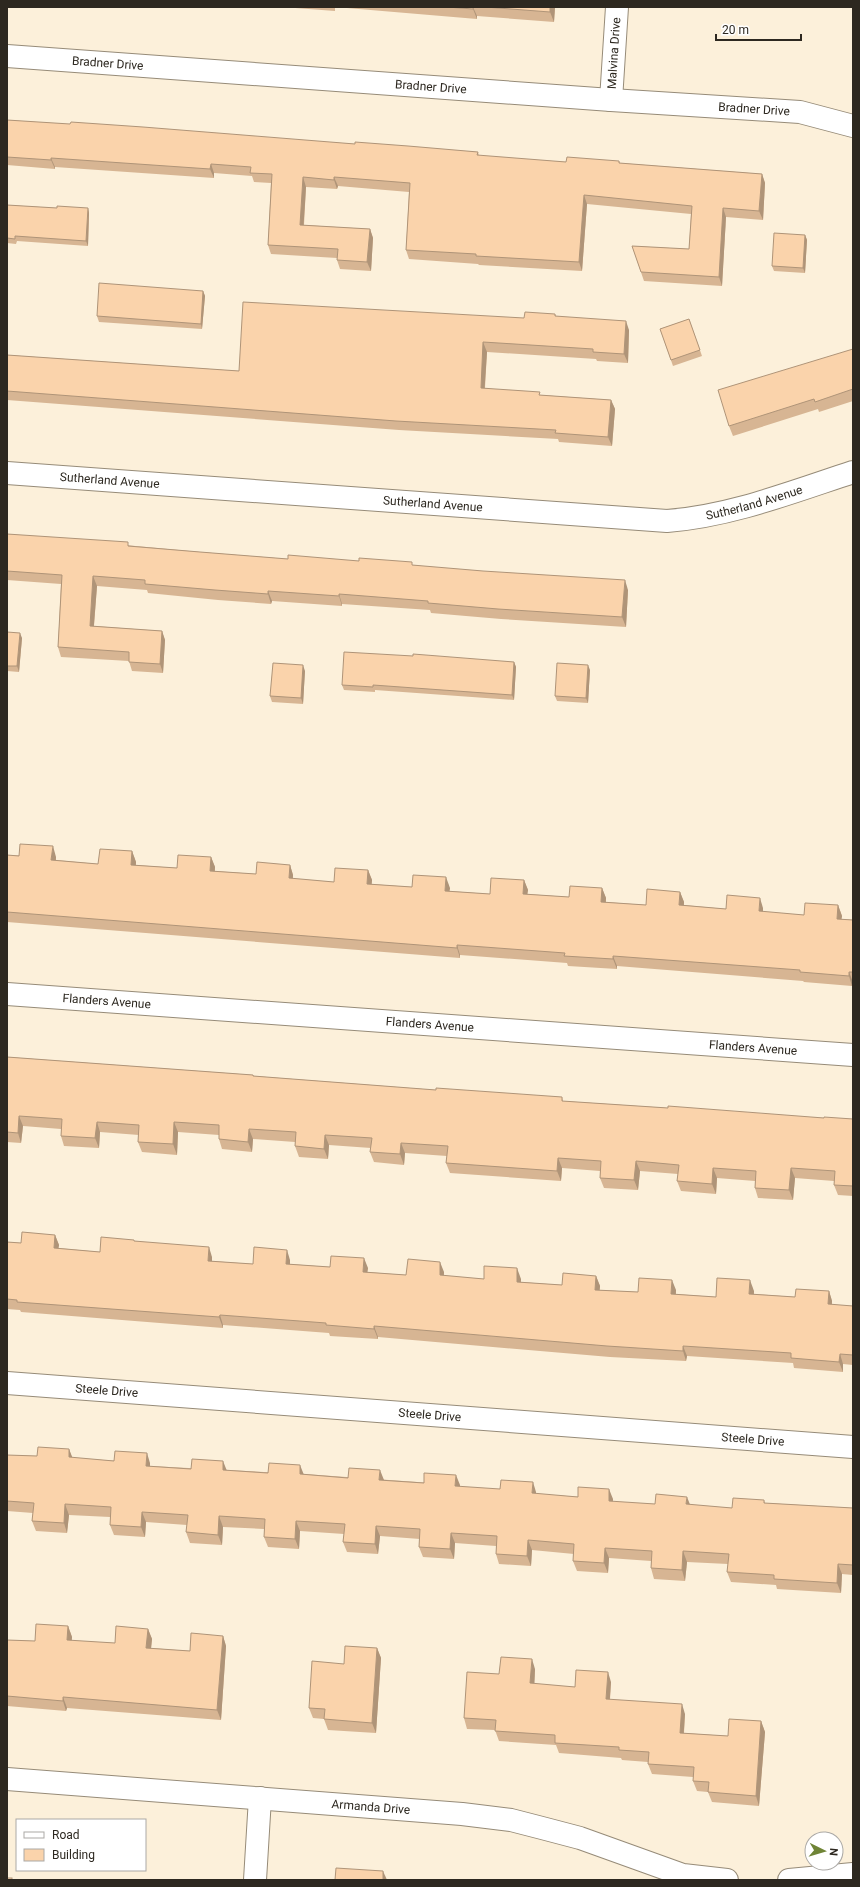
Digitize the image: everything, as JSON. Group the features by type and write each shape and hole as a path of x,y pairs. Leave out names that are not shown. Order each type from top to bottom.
{"street":[{"name":"Malvina Drive","path":"611,100 617,7"},
{"name":"Bradner Drive","path":"7,56 611,100 800,112 853,126"},
{"name":"Sutherland Avenue","path":"7,473 667,521 690,519 740,509 853,472"},
{"name":"Flanders Avenue","path":"7,994 853,1055"},
{"name":"Steele Drive","path":"7,1383 853,1447"},
{"name":"Armanda Drive","path":"7,1779 462,1814 511,1820 580,1838 683,1874 727,1880"},
{"path":"255,1880 260,1798"},
{"path":"789,1880 853,1874"}],"building":[{"path":"447,7 473,7 473,9"},
{"path":"485,7 550,7 550,12"},
{"path":"7,120 70,124 71,122 355,144 355,142 478,152 477,155 566,162 567,157 619,161 619,163 762,174 759,211 723,208 719,277 641,272 632,246 689,249 692,206 584,195 579,262 476,256 476,254 406,250 410,183 334,177 334,180 303,177 300,225 370,229 367,262 337,260 338,249 268,245 272,174 250,173 251,167 211,164 210,169 51,158 51,160 7,157"},
{"path":"7,205 88,208 86,241 15,236 15,239 7,238"},
{"path":"774,233 805,235 803,268 772,266"},
{"path":"99,283 203,291 201,324 97,316"},
{"path":"243,302 524,318 525,312 555,314 555,316 626,321 624,354 593,352 593,349 483,342 481,388 540,392 539,395 611,400 608,437 555,433 556,430 396,421 7,391 7,355 239,371"},
{"path":"689,319 700,350 671,360 660,329"},
{"path":"853,349 853,389 815,402 814,399 729,426 718,390"},
{"path":"7,534 128,542 128,546 288,559 288,555 359,561 359,558 412,562 412,565 483,571 625,580 622,617 498,609 428,603 428,601 339,594 339,596 268,591 268,594 215,590 145,584 145,580 93,576 90,626 162,631 160,664 129,662 129,652 58,647 62,575 7,571"},
{"path":"7,632 20,633 17,666 7,666"},
{"path":"344,652 413,656 413,654 514,662 512,695 373,685 373,687 342,685"},
{"path":"273,663 303,665 301,698 270,696"},
{"path":"557,663 588,665 586,698 555,696"},
{"path":"20,844 53,846 51,860 98,864 100,849 132,851 131,865 177,868 178,855 211,857 210,871 256,874 257,862 290,865 289,878 334,882 335,868 368,870 367,884 412,887 413,875 446,877 445,891 490,894 491,878 524,880 523,894 569,897 570,886 602,888 601,902 646,905 647,889 680,892 679,905 726,909 727,895 760,898 759,911 804,915 805,903 838,905 837,919 853,920 853,972 849,972 849,976 800,972 800,970 613,956 613,959 564,956 565,953 457,945 457,948 7,912 7,855 19,856"},
{"path":"7,1057 436,1090 436,1088 562,1097 562,1101 668,1108 668,1106 853,1119 853,1186 834,1185 835,1171 791,1168 789,1190 755,1188 756,1171 713,1168 712,1184 677,1181 679,1165 636,1161 634,1180 600,1178 601,1161 558,1158 557,1171 446,1163 448,1146 401,1143 400,1154 370,1152 372,1138 325,1135 324,1149 295,1146 296,1132 249,1129 248,1142 219,1139 219,1125 174,1122 173,1144 138,1142 139,1125 97,1122 95,1138 61,1136 62,1119 19,1116 18,1133 7,1132"},
{"path":"22,1232 55,1235 54,1248 100,1252 101,1237 209,1247 208,1261 253,1264 254,1247 287,1250 286,1264 330,1267 331,1256 364,1258 363,1272 406,1275 408,1259 440,1262 440,1275 484,1279 484,1266 517,1268 517,1282 562,1285 563,1273 596,1276 595,1290 638,1292 639,1278 672,1280 671,1294 716,1297 717,1278 750,1280 749,1294 795,1297 796,1289 829,1291 828,1304 853,1306 853,1355 840,1354 839,1362 791,1358 791,1353 683,1346 683,1351 607,1346 374,1326 374,1329 326,1325 326,1323 220,1315 219,1317 17,1302 17,1300 7,1299 7,1242 21,1243"},
{"path":"38,1447 69,1449 69,1457 114,1461 115,1451 147,1453 146,1466 191,1469 192,1459 223,1461 223,1470 268,1473 269,1463 300,1465 300,1474 348,1478 349,1468 380,1470 379,1480 424,1483 424,1473 456,1475 455,1486 500,1489 501,1480 533,1482 532,1493 578,1497 578,1487 609,1489 609,1501 655,1504 656,1494 687,1497 686,1504 732,1508 733,1498 764,1500 764,1503 853,1508 853,1565 838,1564 837,1583 774,1579 774,1575 727,1572 729,1554 683,1551 682,1570 651,1568 652,1551 605,1548 604,1563 573,1561 574,1544 528,1540 527,1556 496,1554 497,1536 451,1533 450,1549 419,1547 420,1529 376,1526 375,1544 343,1542 345,1524 296,1521 295,1539 264,1537 265,1519 219,1516 218,1535 186,1532 188,1515 142,1512 141,1527 110,1525 111,1507 65,1504 64,1523 32,1521 34,1503 7,1501 7,1455 37,1456"},
{"path":"36,1624 68,1626 67,1640 115,1643 116,1626 148,1629 146,1648 190,1651 191,1633 223,1636 217,1710 63,1697 63,1701 7,1696 7,1640 35,1641"},
{"path":"345,1646 377,1648 372,1723 324,1719 325,1709 309,1708 312,1661 344,1664"},
{"path":"501,1657 532,1659 530,1683 575,1687 576,1670 608,1672 606,1699 682,1704 680,1733 728,1736 729,1719 761,1721 756,1796 708,1792 709,1782 693,1781 694,1767 648,1764 649,1752 619,1750 619,1747 555,1743 555,1735 495,1731 496,1720 464,1718 467,1672 499,1674"},
{"path":"336,1868 383,1871 383,1880 335,1880"}]}
